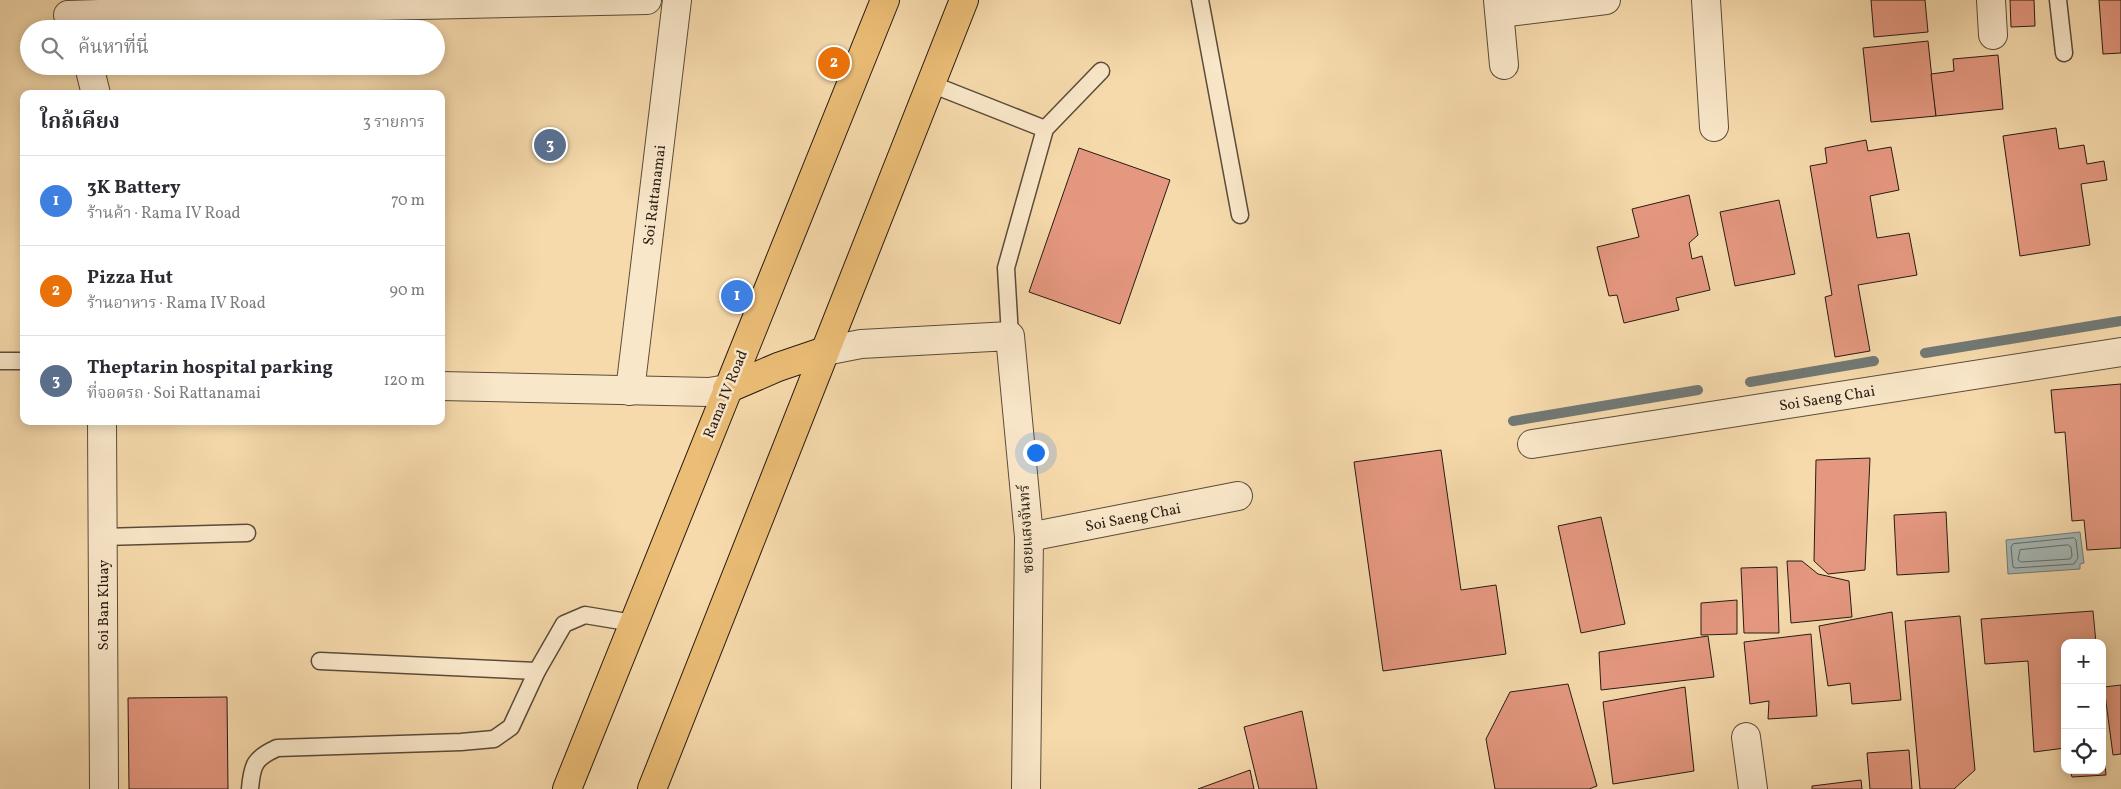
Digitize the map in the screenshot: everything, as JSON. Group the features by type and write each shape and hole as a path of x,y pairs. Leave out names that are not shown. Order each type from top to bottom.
{"main road":[{"name":"Rama IV Road","path":"566,789 884,0"},
{"path":"652,789 964,0"},
{"path":"727,390 778,367 824,351"}],"street":[{"path":"67,15 285,4 647,0"},
{"name":"Soi Rattanamai","path":"630,391 677,0"},
{"path":"1504,65 1499,7 1606,0"},
{"path":"1706,0 1714,127"},
{"path":"1991,0 1993,35"},
{"path":"91,75 95,90"},
{"path":"824,351 861,344 1010,336"},
{"name":"ซอยแสงจันทร์","path":"1010,336 1029,537 1026,789"},
{"name":"Soi Saeng Chai","path":"1532,444 2121,352"},
{"path":"445,386 630,391 709,392 727,390"},
{"name":"Soi Ban Kluay","path":"102,425 104,789"},
{"name":"Soi Saeng Chai","path":"1029,537 1238,496"},
{"path":"1746,738 1753,789"}],"lane":[{"path":"1200,0 1240,215"},
{"path":"2058,0 2064,53"},
{"path":"1010,336 1006,268 1045,128 1101,71"},
{"path":"931,84 1045,128"},
{"path":"0,361 20,361"},
{"path":"102,537 247,533"},
{"path":"250,789 254,766 260,756 277,748 461,742 494,739 510,727 537,671 564,624 585,615 633,623"},
{"path":"320,661 537,671"}],"water":[{"path":"2080,532 2084,563 2080,564 2080,569 2008,574 2006,540"}],"building":[{"path":"1871,0 1925,0 1928,32 1874,37"},
{"path":"2010,0 2034,0 2035,26 2011,27"},
{"path":"2099,0 2121,0 2121,53 2103,54"},
{"path":"1928,41 1936,116 1871,122 1863,48"},
{"path":"1998,55 2003,109 1936,116 1931,74 1954,71 1953,59"},
{"path":"2056,128 2059,149 2084,145 2087,164 2104,161 2107,180 2081,184 2090,245 2020,256 2003,136"},
{"path":"1866,140 1868,151 1891,147 1899,190 1870,196 1877,238 1909,233 1917,275 1858,285 1870,351 1835,357 1825,297 1832,295 1810,166 1827,163 1825,148"},
{"path":"1079,148 1170,180 1120,324 1029,292"},
{"path":"1689,195 1698,235 1689,243 1692,259 1702,256 1710,290 1676,298 1679,310 1624,323 1617,295 1609,296 1597,247 1639,237 1632,209"},
{"path":"1779,200 1795,274 1735,286 1720,212"},
{"path":"2121,384 2121,548 2087,550 2084,520 2072,521 2065,432 2055,433 2051,390"},
{"path":"1441,450 1461,590 1496,585 1506,654 1383,671 1354,462"},
{"path":"1870,458 1865,570 1828,574 1814,561 1816,460"},
{"path":"1946,512 1949,572 1897,575 1894,515"},
{"path":"1601,517 1625,624 1581,633 1558,526"},
{"path":"1787,561 1802,561 1818,574 1849,581 1852,617 1791,623"},
{"path":"1777,567 1779,633 1744,633 1741,568"},
{"path":"1737,600 1737,634 1701,635 1701,603"},
{"path":"2093,611 2096,639 2061,639 2061,749 2034,752 2028,661 1985,664 1981,619"},
{"path":"1892,612 1901,700 1852,704 1850,683 1828,686 1819,626"},
{"path":"1960,616 1975,770 1954,789 1920,789 1905,621"},
{"path":"1811,634 1817,716 1768,719 1769,701 1750,704 1744,642"},
{"path":"1708,636 1714,677 1601,690 1599,652"},
{"path":"1568,684 1597,786 1589,789 1495,789 1486,739 1510,692"},
{"path":"2121,685 2121,754 2113,755 2106,702 2106,687"},
{"path":"1685,687 1694,771 1613,784 1603,702"},
{"path":"227,697 228,789 129,789 128,698"},
{"path":"1302,711 1317,789 1259,789 1244,727"},
{"path":"1909,750 1912,789 1870,789 1867,753"},
{"path":"1250,770 1254,789 1198,789"},
{"path":"2071,774 2106,775 2072,777"},
{"path":"1861,780 1862,789 1812,789 1812,786"}],"waterway":[{"path":"1925,353 2121,321"},
{"path":"1750,382 1874,361"},
{"path":"1513,421 1698,390"}],"place":[{"name":"Pizza Hut","path":"834,63"},
{"name":"Theptarin hospital parking","path":"550,145"},
{"name":"3K Battery","path":"737,296"}]}
